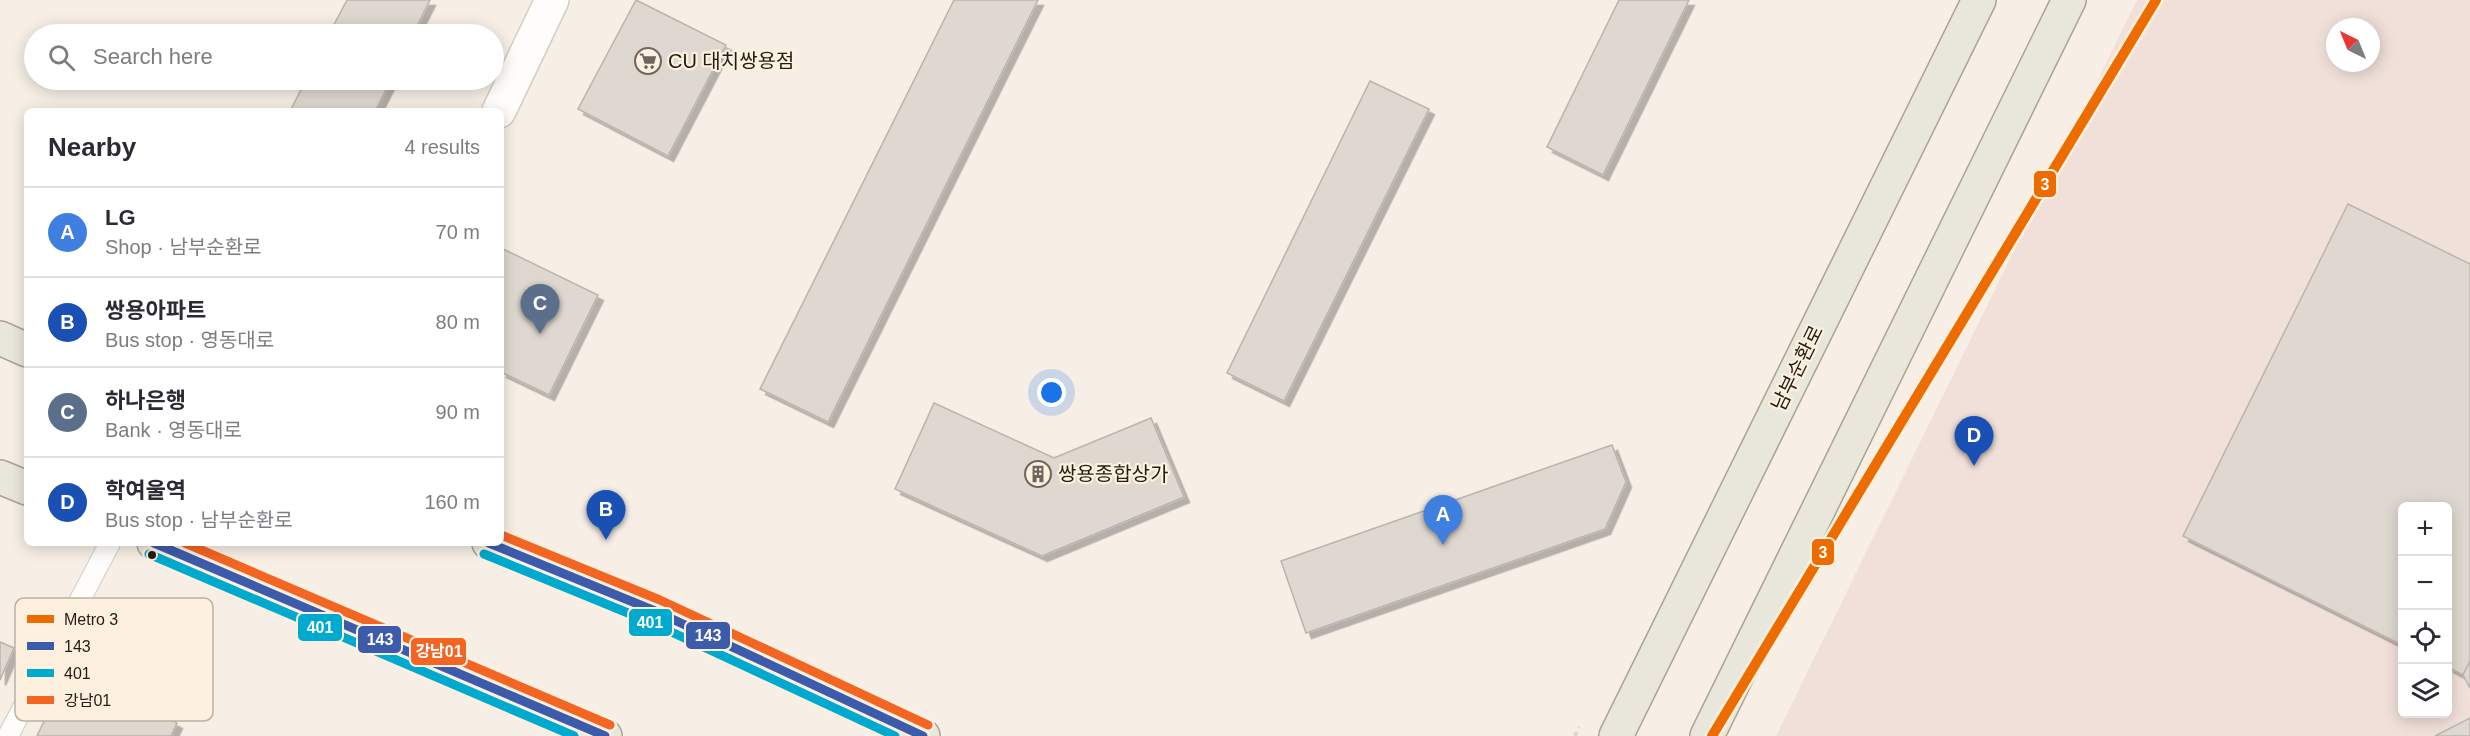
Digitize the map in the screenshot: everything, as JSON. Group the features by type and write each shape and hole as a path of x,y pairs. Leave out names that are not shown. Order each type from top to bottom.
{"main road":[{"name":"남부순환로","path":"1616,736 1978,0"},
{"path":"1707,736 2069,0"},
{"path":"0,338 24,349"},
{"path":"0,477 24,488"},
{"path":"161,546 605,736"},
{"path":"496,546 655,611 923,736"}],"street":[{"path":"500,108 552,0"}],"lane":[{"path":"81,598 108,546"},
{"path":"8,736 16,721"}],"shaded area":[{"path":"2137,0 2470,0 2470,736 1776,736"}],"building":[{"path":"347,0 430,0 418,24 334,24"},
{"path":"636,0 726,45 668,156 578,109"},
{"path":"954,0 1038,0 828,422 760,389"},
{"path":"1619,0 1689,0 1603,175 1547,147"},
{"path":"1370,81 1429,109 1284,401 1227,373"},
{"path":"301,90 386,90 377,108 292,108"},
{"path":"2348,204 2470,264 2470,661 2463,675 2452,669 2452,502 2398,502 2398,643 2183,536"},
{"path":"504,249 598,295 549,395 504,373"},
{"name":"쌍용종합상가","path":"934,403 1054,458 1151,418 1184,497 1042,556 895,489"},
{"path":"1612,445 1626,482 1605,529 1306,633 1281,561"},
{"path":"0,642 14,648 0,680"},
{"path":"2470,661 2470,688 2463,675"},
{"path":"2470,718 2470,736 2435,736"},
{"path":"44,721 173,721 177,723 171,736 37,736"}],"metro line":[{"name":"3","path":"1712,736 2156,0"}],"transit line":[{"name":"강남01","path":"504,536 660,600 928,725"},
{"name":"143","path":"161,546 605,736"},
{"name":"강남01","path":"192,546 610,725"},
{"name":"143","path":"496,546 655,611 923,736"},
{"name":"401","path":"149,554 574,736"},
{"name":"401","path":"484,554 650,622 895,736"}],"place":[{"name":"CU 대치쌍용점","path":"648,61"},
{"name":"하나은행","path":"540,334"},
{"name":"학여울역","path":"1974,466"},
{"name":"쌍용종합상가","path":"1038,474"},
{"name":"쌍용아파트","path":"606,540"},
{"name":"LG","path":"1443,545"}]}
